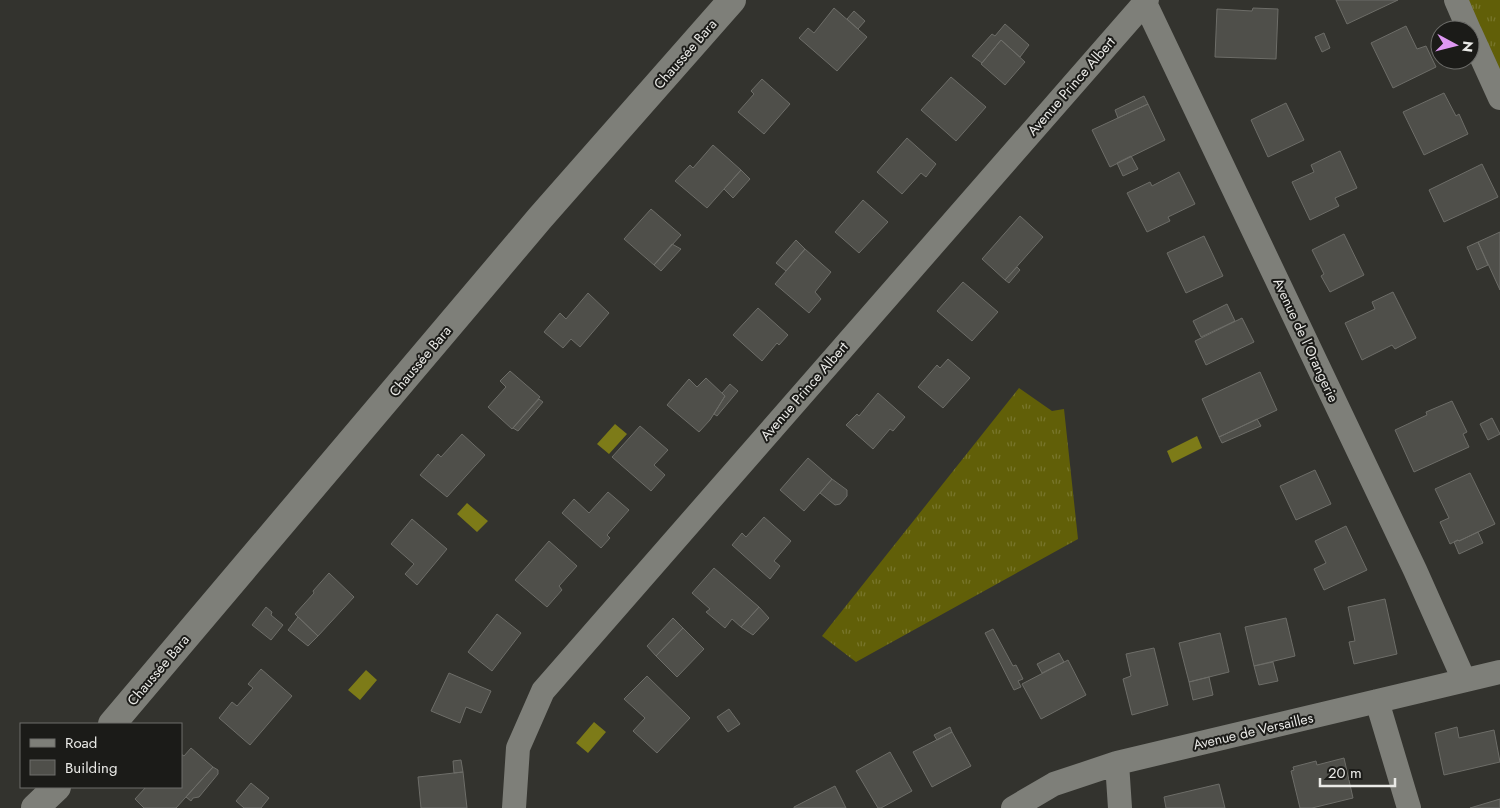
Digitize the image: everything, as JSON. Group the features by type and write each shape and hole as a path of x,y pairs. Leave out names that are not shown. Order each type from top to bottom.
{"main road":[{"name":"Chaussée Bara","path":"113,723 540,218 732,0"},
{"path":"35,808 56,788"}],"street":[{"path":"1456,0 1465,20"},
{"name":"Avenue de l'Orangerie","path":"1146,1 1416,570 1464,680"},
{"name":"Avenue Prince Albert","path":"514,808 518,748 543,691 1146,1"},
{"path":"1480,53 1500,98"},
{"name":"Avenue de Versailles","path":"1013,808 1054,784 1117,763 1500,672"},
{"path":"1377,701 1409,808"},
{"path":"1117,763 1120,808"}],"green space":[{"path":"1463,0 1500,0 1500,70 1480,32 1480,20 1474,20"},
{"path":"1019,388 1052,411 1064,409 1078,539 856,662 822,636"}],"shaded area":[{"path":"615,424 627,434 609,454 597,444"},
{"path":"1197,436 1202,448 1172,463 1167,451"},
{"path":"467,503 488,521 477,532 457,514"},
{"path":"366,670 377,680 360,700 348,690"},
{"path":"594,722 606,732 588,753 576,743"}],"building":[{"path":"1336,0 1398,0 1347,24"},
{"path":"834,8 867,37 837,71 799,38 808,28 814,33"},
{"path":"1253,8 1278,9 1276,59 1215,57 1217,9 1252,11"},
{"path":"854,11 865,21 858,29 847,19"},
{"path":"1005,24 1029,45 1020,57 1001,40 982,63 972,56 992,34 995,36"},
{"path":"1406,26 1417,49 1426,46 1430,54 1430,70 1393,88 1371,43"},
{"path":"1324,33 1330,48 1322,52 1315,37"},
{"path":"1001,40 1025,62 1005,85 981,64"},
{"path":"951,77 986,107 956,141 921,110"},
{"path":"762,79 790,104 764,134 738,112 754,94 751,91"},
{"path":"1444,93 1456,116 1459,114 1468,134 1424,155 1403,112"},
{"path":"1144,96 1148,104 1118,118 1115,110"},
{"path":"1286,103 1304,140 1268,157 1251,120"},
{"path":"1148,104 1165,140 1110,167 1092,130"},
{"path":"907,138 936,164 926,177 921,173 902,194 877,172"},
{"path":"713,145 741,170 707,208 675,181 690,165 693,168"},
{"path":"1340,151 1357,188 1335,198 1339,206 1310,220 1292,182 1314,172 1311,165"},
{"path":"1131,156 1138,169 1123,176 1117,163"},
{"path":"1482,164 1498,197 1444,222 1429,190"},
{"path":"741,170 750,179 733,198 724,189"},
{"path":"1179,172 1195,204 1168,217 1170,221 1147,232 1127,193 1150,182 1152,186"},
{"path":"863,200 888,222 859,253 835,232"},
{"path":"651,209 681,235 654,265 624,239"},
{"path":"1020,216 1043,237 1005,280 982,259"},
{"path":"1500,232 1500,290 1478,242"},
{"path":"1344,234 1364,275 1330,292 1321,276 1324,274 1312,250"},
{"path":"1204,236 1223,276 1186,293 1167,253"},
{"path":"796,240 805,249 786,271 776,263"},
{"path":"1478,242 1488,265 1477,270 1467,247"},
{"path":"672,244 681,249 661,271 654,265"},
{"path":"805,249 831,272 815,292 821,299 809,313 775,284"},
{"path":"1017,267 1020,270 1009,283 1005,280"},
{"path":"963,282 998,312 972,341 937,311"},
{"path":"1393,292 1416,338 1395,349 1392,345 1362,360 1345,323 1375,309 1372,302"},
{"path":"588,293 609,313 580,347 571,339 563,348 544,332 560,313 566,319"},
{"path":"1227,304 1235,321 1201,337 1193,321"},
{"path":"758,308 788,335 779,345 777,343 762,361 733,335"},
{"path":"1242,318 1254,342 1206,365 1195,341"},
{"path":"948,359 970,378 943,408 918,387 937,365 940,368"},
{"path":"510,371 540,397 512,429 488,407 506,387 500,381"},
{"path":"1260,372 1277,410 1219,437 1202,399"},
{"path":"706,378 725,396 710,420 699,432 667,405 689,379 697,387"},
{"path":"730,384 738,391 717,416 714,414 725,396 722,393"},
{"path":"878,393 905,417 893,431 890,429 873,449 846,425 857,414 859,416"},
{"path":"539,399 543,402 518,431 513,428"},
{"path":"1452,401 1467,432 1463,434 1469,447 1414,472 1395,430 1427,415 1426,412"},
{"path":"1492,418 1500,434 1488,440 1480,424"},
{"path":"1257,419 1261,426 1222,443 1219,437"},
{"path":"640,426 668,450 654,465 665,475 651,491 612,457"},
{"path":"462,434 485,455 447,497 420,475 438,454 441,457"},
{"path":"808,458 832,479 804,511 780,490"},
{"path":"1315,470 1331,504 1296,520 1280,486"},
{"path":"1470,473 1495,524 1450,544 1440,522 1449,518 1435,489"},
{"path":"832,479 847,490 847,496 840,504 835,505 820,493"},
{"path":"608,492 629,510 607,535 610,538 601,548 562,513 574,499 589,513"},
{"path":"764,517 791,541 774,561 780,566 770,579 732,545 742,533 746,537"},
{"path":"412,519 447,549 417,585 405,574 414,564 391,544"},
{"path":"1346,526 1367,570 1324,590 1314,569 1326,563 1315,541"},
{"path":"1478,532 1483,543 1459,554 1454,542"},
{"path":"549,541 577,566 559,586 562,590 547,607 515,580"},
{"path":"714,568 759,607 741,627 732,619 725,628 706,612 710,609 692,593"},
{"path":"329,573 354,597 318,636 295,614"},
{"path":"1385,599 1397,654 1354,664 1349,642 1355,641 1348,607"},
{"path":"266,607 272,612 271,615 283,625 271,640 252,625"},
{"path":"759,607 769,618 753,635 741,627"},
{"path":"497,614 521,633 492,671 468,652"},
{"path":"298,617 318,636 308,646 288,630"},
{"path":"673,618 683,628 656,656 647,646"},
{"path":"1286,618 1295,656 1254,666 1245,627"},
{"path":"683,628 704,649 677,677 656,656"},
{"path":"993,629 1013,666 1016,665 1023,679 1018,681 1021,687 1014,690 985,633"},
{"path":"1220,633 1229,672 1189,682 1179,643"},
{"path":"1154,648 1168,705 1132,715 1123,679 1131,676 1126,654"},
{"path":"1059,653 1064,662 1042,673 1037,664"},
{"path":"1068,660 1086,695 1041,719 1022,684"},
{"path":"1273,662 1278,681 1259,685 1254,666"},
{"path":"261,669 292,696 250,745 219,718 232,702 237,706 253,688 248,684"},
{"path":"449,673 491,691 481,713 466,707 460,723 431,711"},
{"path":"647,676 690,718 657,753 633,731 645,718 624,699"},
{"path":"1209,677 1213,695 1193,700 1189,682"},
{"path":"729,709 740,724 728,732 717,717"},
{"path":"950,727 952,732 937,740 934,735"},
{"path":"1457,727 1459,738 1494,730 1500,762 1444,775 1435,733"},
{"path":"952,732 971,766 932,787 913,752"},
{"path":"191,748 213,767 176,808 144,808 135,799 145,788 182,788 182,755 184,756"},
{"path":"890,752 912,791 878,808 856,771"},
{"path":"1344,758 1353,798 1312,808 1300,808 1291,771 1294,770 1293,767 1316,761 1317,765"},
{"path":"461,760 463,772 454,773 453,761"},
{"path":"213,767 218,770 218,774 199,797 193,798 191,801 186,797"},
{"path":"463,772 467,808 421,808 418,777"},
{"path":"251,783 269,798 261,808 244,808 236,801"},
{"path":"1219,784 1225,808 1166,808 1164,797"},
{"path":"835,786 846,808 794,808 794,807"},
{"path":"1500,799 1500,808 1470,808"}]}
